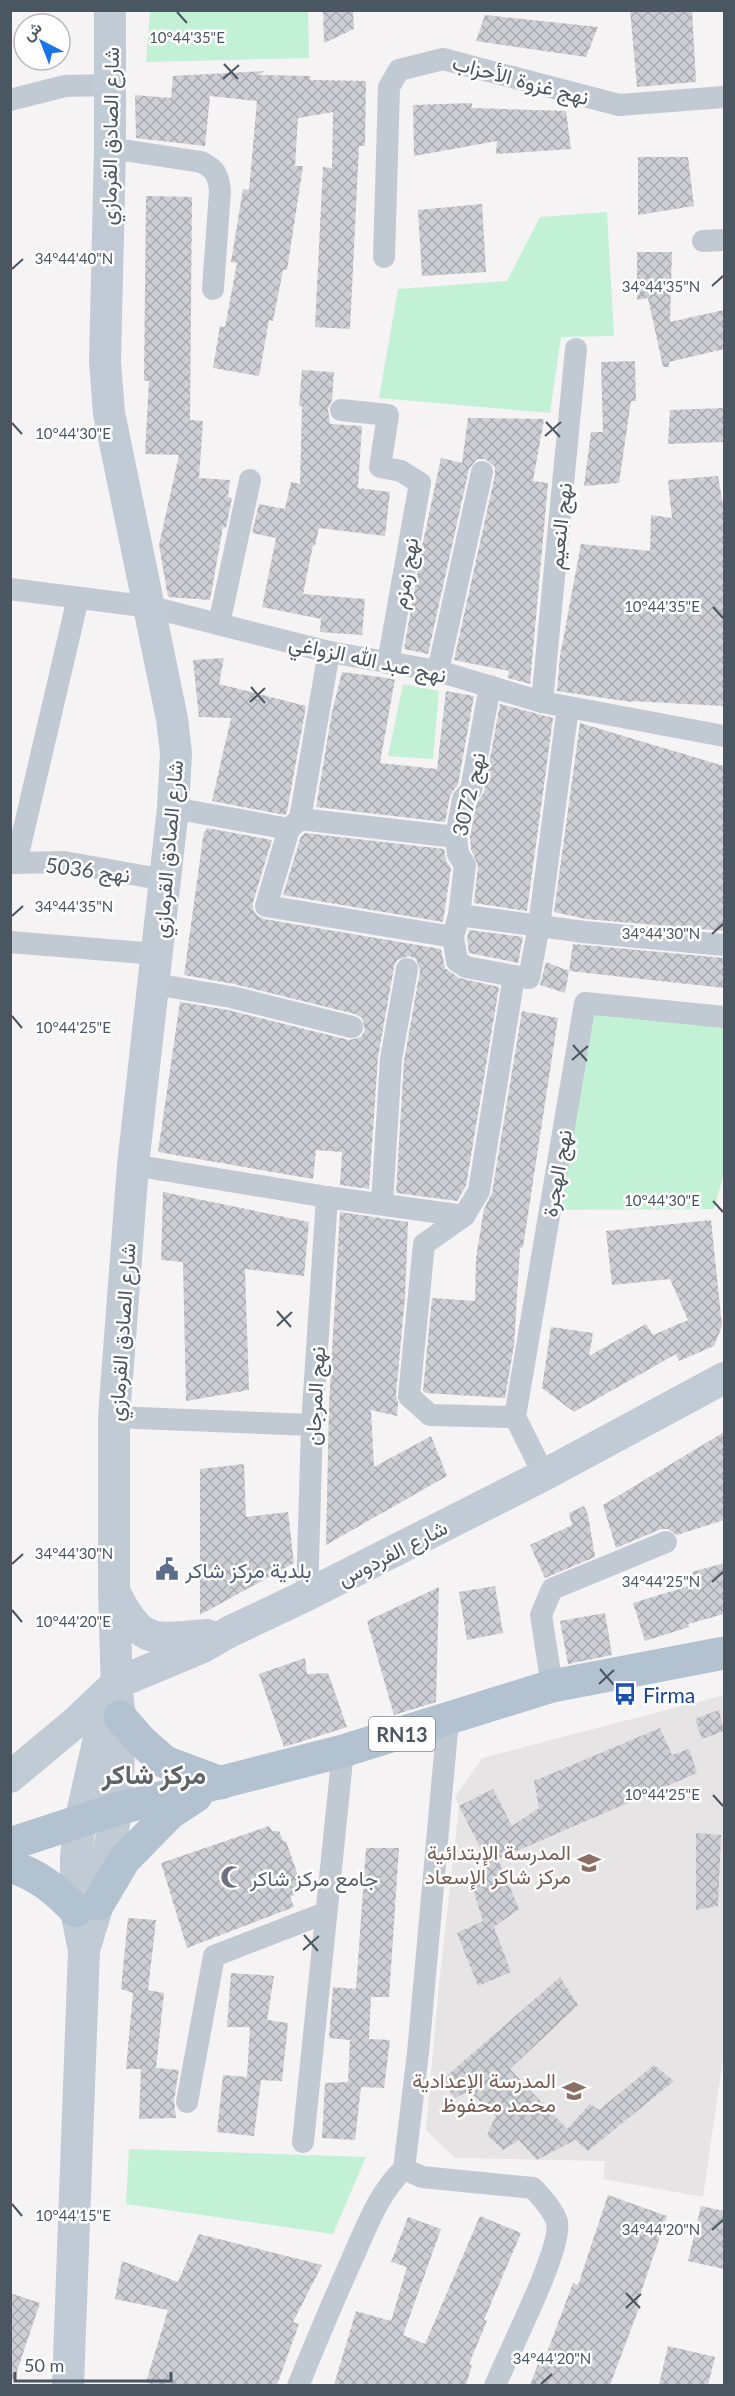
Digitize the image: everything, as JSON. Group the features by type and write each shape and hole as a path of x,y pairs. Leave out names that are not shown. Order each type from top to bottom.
{"main road":[{"name":"شارع الصادق القرمازي","path":"87,1907 117,1809 118,1697 114,1591 114,1417 133,1165 173,808 176,753 169,701 151,607 109,413 104,309 110,148 110,10"},
{"name":"شارع الفردوس","path":"10,1777 76,1722 229,1632 544,1475 724,1378"},
{"path":"114,1591 128,1617 144,1634 166,1639 229,1632"},
{"name":"RN13","path":"10,1845 117,1809 343,1751 552,1686 724,1653"},
{"name":"شارع الصادق القرمازي","path":"87,1907 76,1856 81,1822 102,1725 118,1697"},
{"path":"118,1697 142,1742 165,1762 216,1784"},
{"path":"68,2385 87,1907 124,1860 170,1813 216,1784"},
{"path":"10,1866 27,1872 87,1907"}],"street":[{"name":"نهج غزوة الأحزاب","path":"384,257 389,87 399,70 443,59 619,105 724,97"},
{"path":"10,100 65,86 111,85"},
{"path":"110,148 201,162 213,168 218,176 220,191 213,288"},
{"name":"نهج النعيم","path":"542,702 576,349"},
{"name":"نهج زمزم","path":"341,410 388,415 380,467 401,471 420,483 388,663"},
{"path":"438,671 482,472"},
{"path":"219,624 250,480"},
{"name":"نهج عبد الله الزواغي","path":"10,589 151,607 329,652 438,671 542,702 724,736"},
{"path":"13,863 78,598"},
{"path":"329,652 295,824 266,906 456,926 539,926 724,945"},
{"name":"نهج 3072","path":"456,926 465,865 458,854 456,837 463,799 471,790 490,686"},
{"path":"456,926 457,961 466,967 530,978 568,707"},
{"path":"173,808 295,824 456,837"},
{"name":"نهج 5036","path":"13,863 64,862 165,880"},
{"path":"10,942 155,969 231,997 352,1027"},
{"path":"382,1203 391,1059 407,969"},
{"path":"514,976 479,1191 464,1216 424,1244 409,1396 430,1415 515,1417 544,1475"},
{"name":"نهج الهجرة","path":"515,1417 585,1003 724,1017"},
{"path":"133,1165 327,1197 464,1216"},
{"name":"نهج المرجان","path":"307,1595 312,1425 327,1197"},
{"path":"114,1417 312,1425"},
{"path":"552,1686 541,1615 552,1589 666,1542"},
{"path":"298,2385 376,2207 389,2183 404,2169 418,2053 448,1720"},
{"path":"303,2142 343,1751"},
{"path":"188,2102 214,1956 325,1913"},
{"path":"404,2169 422,2177 533,2188 548,2205 557,2223 553,2256 495,2385"}],"shaded area":[{"path":"724,1695 724,2052 703,2197 603,2179 605,2161 455,2158 426,2130 438,1994 459,1807 455,1797 482,1758"}],"green space":[{"path":"150,11 308,11 309,58 146,62"},
{"path":"607,212 614,336 561,337 550,413 379,398 398,289 507,281 540,217"},
{"path":"403,684 439,691 433,759 388,756"},
{"path":"592,1014 724,1027 724,1173 714,1209 560,1210"},
{"path":"129,2149 366,2157 333,2234 126,2204"}],"building":[{"path":"323,10 353,10 354,29 324,43"},
{"path":"630,10 692,10 696,82 637,87"},
{"path":"485,15 598,27 586,57 476,41"},
{"path":"265,71 258,75 311,76 310,80 366,81 365,146 359,146 350,329 315,327 323,167 332,168 333,112 298,118 295,166 303,166 287,270 283,270 273,321 269,320 259,376 213,368 220,326 225,327 237,263 231,262 243,189 249,190 257,101 210,96 205,146 136,138 135,95 171,98 173,76"},
{"path":"472,103 472,108 566,111 571,149 496,154 497,141 414,156 413,105"},
{"path":"638,157 688,157 694,206 638,215"},
{"path":"146,196 192,197 190,420 203,421 199,478 230,480 228,497 232,498 226,528 223,527 210,600 168,597 159,545 179,455 145,454 149,381 144,381"},
{"path":"482,204 486,272 422,276 418,210"},
{"path":"637,252 672,252 670,322 724,310 724,349 669,362 669,367 663,367 648,298 637,300"},
{"path":"635,361 636,401 631,401 619,483 584,486 591,432 603,432 601,362"},
{"path":"302,370 334,372 332,400 328,409 330,424 362,426 358,488 390,492 385,536 319,528 315,546 313,545 303,594 365,599 362,635 320,632 321,619 262,607 276,538 252,533 259,504 285,509 291,482 300,484 302,406 299,406"},
{"path":"724,408 724,442 668,444 670,410"},
{"path":"468,418 544,419 533,481 548,483 530,684 508,678 509,671 454,660 495,475 495,467 485,459 477,459 469,469 428,654 404,649 441,458 462,463"},
{"path":"718,476 724,510 724,706 631,702 557,691 560,656 581,544 650,551 651,515 672,518 668,480"},
{"path":"224,658 219,684 306,706 285,815 212,801 231,718 199,717 193,660"},
{"path":"342,672 395,679 380,763 437,769 446,691 474,696 458,784 450,796 445,822 316,807 332,712"},
{"path":"500,704 553,718 527,911 474,903 478,866 471,849 470,837 476,805 484,792"},
{"path":"580,723 724,766 724,931 586,919 554,912"},
{"path":"207,828 272,840 253,902 253,910 258,916 264,919 441,949 445,968 459,978 499,987 466,1186 457,1201 396,1193 404,1061 420,971 416,959 409,956 397,960 394,967 378,1057 369,1189 340,1185 342,1152 316,1150 313,1179 158,1152 180,1002 228,1010 349,1040 361,1037 365,1030 362,1018 355,1014 234,984 184,975 204,831"},
{"path":"305,833 444,849 446,861 451,868 443,922 283,895 301,836"},
{"path":"469,930 523,937 518,963 469,953 467,938"},
{"path":"573,944 724,958 724,988 569,971"},
{"path":"546,962 569,971 565,993 540,985"},
{"path":"522,1011 558,1018 523,1247 520,1248 514,1345 505,1398 426,1393 423,1391 432,1298 475,1301 476,1258 484,1209 492,1193"},
{"path":"163,1192 309,1222 304,1276 245,1269 249,1390 186,1401 183,1262 161,1260"},
{"path":"340,1212 408,1222 405,1297 396,1395 397,1416 371,1410 374,1467 431,1436 447,1476 326,1545 329,1405"},
{"path":"711,1220 722,1326 714,1346 679,1361 676,1354 574,1412 542,1388 551,1327 593,1333 589,1356 646,1324 653,1335 688,1320 670,1279 612,1285 606,1231"},
{"path":"724,1432 724,1520 677,1535 668,1529 661,1529 616,1548 603,1505"},
{"path":"244,1464 246,1517 288,1512 294,1563 200,1615 200,1469"},
{"path":"584,1506 588,1515 595,1557 545,1578 530,1545 572,1525 569,1513"},
{"path":"724,1563 724,1614 688,1624 689,1627 645,1641 633,1603 695,1584 692,1572"},
{"path":"495,1586 503,1633 467,1640 459,1592"},
{"path":"439,1587 436,1702 394,1715 367,1621"},
{"path":"605,1613 612,1655 568,1664 560,1621"},
{"path":"305,1658 307,1674 328,1673 347,1727 284,1747 259,1674"},
{"path":"719,1710 724,1731 702,1739 695,1719"},
{"path":"660,1728 672,1755 689,1749 697,1773 498,1859 519,1909 494,1927 511,1972 478,1986 457,1933 483,1921 468,1873 488,1863 459,1806 493,1789 512,1826 539,1808 534,1781"},
{"name":"جامع مركز شاكر","path":"269,1826 272,1831 279,1831 283,1841 286,1841 303,1890 290,1897 294,1907 187,1948 161,1863"},
{"path":"696,1833 721,1835 718,1906 696,1910"},
{"path":"366,1848 399,1848 389,1997 371,1997 369,2039 390,2040 384,2088 361,2087 355,2140 322,2138 325,2083 348,2082 350,2040 329,2038 333,1987 356,1989"},
{"path":"128,1918 156,1920 148,1990 164,1993 156,2068 179,2070 174,2100 176,2118 139,2119 141,2069 126,2069 133,1993 121,1989"},
{"path":"231,1973 274,1976 267,2020 288,2023 282,2081 261,2080 254,2136 217,2132 223,2075 247,2077 250,2027 227,2027"},
{"path":"560,1977 578,2005 510,2069 567,2129 590,2104 599,2110 654,2065 674,2081 588,2151 575,2140 537,2160 519,2140 503,2150 487,2135 496,2116 469,2091 455,2098 441,2081"},
{"path":"608,2195 667,2216 636,2307 639,2308 610,2385 530,2385 538,2364 542,2366 573,2283 578,2285"},
{"path":"701,2206 724,2211 724,2269 688,2261"},
{"path":"480,2216 521,2233 484,2320 487,2321 469,2364 472,2365 466,2385 334,2385 356,2311 391,2321 407,2267 391,2262 408,2217 441,2229 403,2335 425,2344"},
{"path":"199,2234 322,2265 293,2322 299,2324 277,2385 155,2385 146,2382 168,2310 115,2299 122,2261 178,2282"},
{"path":"10,2293 40,2303 14,2380 10,2380"},
{"path":"668,2346 715,2357 708,2385 659,2385"}],"place":[{"name":"بلدية مركز شاكر","path":"167,1569"},
{"name":"Firma","path":"625,1694"},
{"name":"المدرسة الإبتدائية مركز شاكر الإسعاد","path":"589,1863"},
{"name":"جامع مركز شاكر","path":"232,1877"},
{"name":"المدرسة الإعدادية محمد محفوظ","path":"574,2091"}],"district":[{"name":"مركز شاكر","path":"154,1773"}]}
